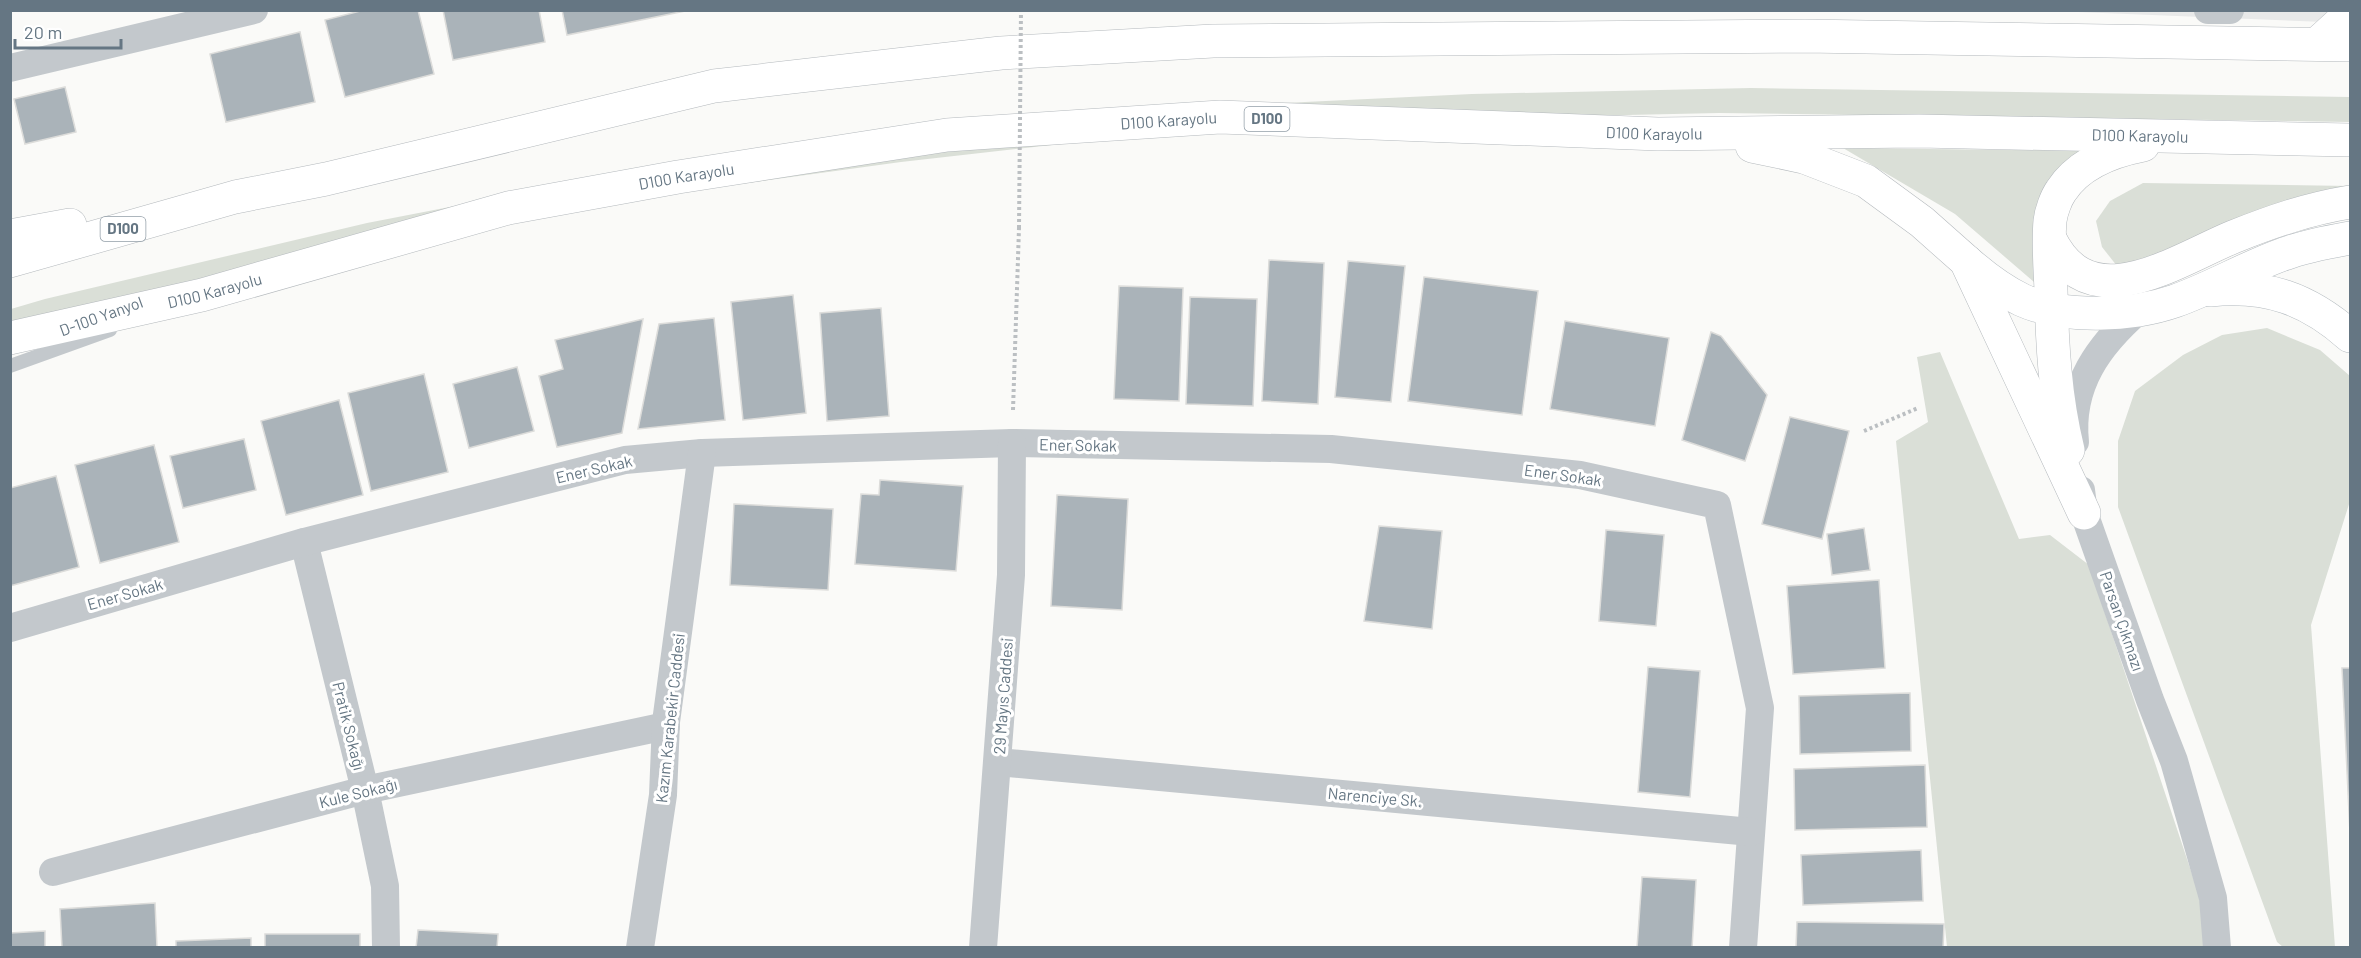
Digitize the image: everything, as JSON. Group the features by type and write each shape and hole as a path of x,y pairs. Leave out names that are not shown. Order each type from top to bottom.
{"main road":[{"path":"2317,44 2350,14"},
{"name":"D100","path":"10,261 235,197 326,179 714,86 1001,53 1213,41 1805,36 2350,45"},
{"name":"D100 Karayolu","path":"10,338 202,296 508,208 678,177 947,135 1220,117 1658,134 1919,131 2340,140"},
{"path":"1658,134 1710,138 1764,148 1842,171 1866,182 1892,199 2002,289 2024,301 2051,308 2086,313 2139,310 2174,302 2286,253 2350,238"},
{"path":"2084,513 2060,407 2051,308 2050,219 2060,192 2075,173 2092,162 2118,151 2156,143 2340,140"},
{"path":"10,236 235,197"},
{"path":"2050,239 2058,256 2068,267 2094,278 2109,281 2125,280 2160,270 2218,243 2294,213 2350,202"},
{"path":"1966,261 2084,513"},
{"path":"2196,292 2244,289 2290,298 2326,316 2350,336"}],"street":[{"path":"10,68 254,10"},
{"path":"2208,10 2230,10"},
{"name":"Parsan Çıkmazı","path":"2139,310 2118,329 2099,353 2079,389 2073,429 2084,513 2178,772 2212,898 2217,948"},
{"name":"Ener Sokak","path":"10,628 304,542 625,460 702,453 1012,443 1331,449 1580,475 1717,505 1760,708 1743,948"},
{"name":"29 Mayıs Caddesi","path":"983,948 1011,575 1012,443"},
{"name":"Kazım Karabekir Caddesi","path":"640,948 663,795 666,726 702,453"},
{"name":"Pratik Sokağı","path":"304,542 365,790 385,885 386,948"},
{"name":"Kule Sokağı","path":"53,872 365,790 666,726"},
{"name":"Narenciye Sk.","path":"998,762 1751,832"}],"lane":[{"name":"D-100 Yanyol","path":"10,366 202,296"}],"path":[{"path":"1012,443 1019,228 1022,10"},
{"path":"1864,431 1918,408"}],"shaded area":[{"path":"2350,10 2350,23 2053,11"},
{"path":"1751,88 2350,97 2350,122 1719,113 1436,119 1070,143 901,162 703,189 479,227 11,334 11,309 45,299 367,223 465,204 1284,103 1472,94"},
{"path":"1843,148 2110,151 2068,188 2055,300 1955,214"},
{"path":"2143,183 2350,186 2350,197 2117,266 2102,247 2096,221 2110,201"},
{"path":"2267,328 2320,350 2350,376 2350,501 2311,625 2335,947 2283,947 2277,942 2118,507 2118,441 2135,391 2183,355 2222,335"},
{"path":"1940,352 2019,539 2050,535 2089,565 2199,895 2206,947 1947,947 1896,441 1928,422 1917,357"}],"building":[{"path":"364,10 418,10 434,74 345,97 325,20"},
{"path":"443,10 539,10 545,42 453,60"},
{"path":"562,10 690,10 567,35"},
{"path":"300,32 315,102 226,122 210,54"},
{"path":"65,87 76,132 25,144 14,99"},
{"path":"1269,260 1324,263 1318,404 1262,401"},
{"path":"1348,261 1405,266 1391,402 1335,397"},
{"path":"1424,277 1538,291 1522,415 1408,401"},
{"path":"1119,286 1183,288 1179,401 1114,399"},
{"path":"793,295 806,413 743,420 731,302"},
{"path":"1190,297 1257,299 1253,406 1186,404"},
{"path":"881,308 889,416 827,421 820,313"},
{"path":"714,318 725,420 638,429 659,324"},
{"path":"643,319 622,433 557,447 539,376 563,369 555,340"},
{"path":"1565,321 1669,338 1655,426 1550,409"},
{"path":"1711,332 1721,336 1767,395 1745,461 1682,440"},
{"path":"517,367 534,431 469,448 453,384"},
{"path":"424,374 448,472 371,491 348,393"},
{"path":"339,400 363,495 286,515 261,421"},
{"path":"1790,417 1849,431 1822,539 1762,524"},
{"path":"244,439 256,490 183,508 170,456"},
{"path":"154,445 179,542 100,563 75,465"},
{"path":"56,476 79,567 10,586 10,488"},
{"path":"880,480 963,486 956,571 855,564 861,494 879,495"},
{"path":"1057,495 1128,499 1122,610 1051,606"},
{"path":"734,504 833,509 828,590 730,585"},
{"path":"1379,526 1442,531 1432,629 1364,621"},
{"path":"1864,528 1870,570 1832,575 1827,534"},
{"path":"1606,530 1664,535 1656,626 1599,621"},
{"path":"1879,580 1885,668 1793,674 1787,586"},
{"path":"1648,667 1700,671 1690,797 1638,792"},
{"path":"2342,668 2350,668 2350,833"},
{"path":"1910,693 1911,751 1800,754 1799,696"},
{"path":"1925,765 1927,827 1795,830 1794,769"},
{"path":"1921,850 1923,901 1803,905 1801,855"},
{"path":"1642,877 1696,880 1692,948 1637,948"},
{"path":"155,903 157,948 62,948 60,909"},
{"path":"1797,922 1944,924 1943,948 1796,948"},
{"path":"418,930 498,934 497,948 416,948"},
{"path":"45,931 45,948 10,948 10,933"},
{"path":"265,934 360,934 360,948 265,948"},
{"path":"251,938 251,948 176,948 176,941"}]}
